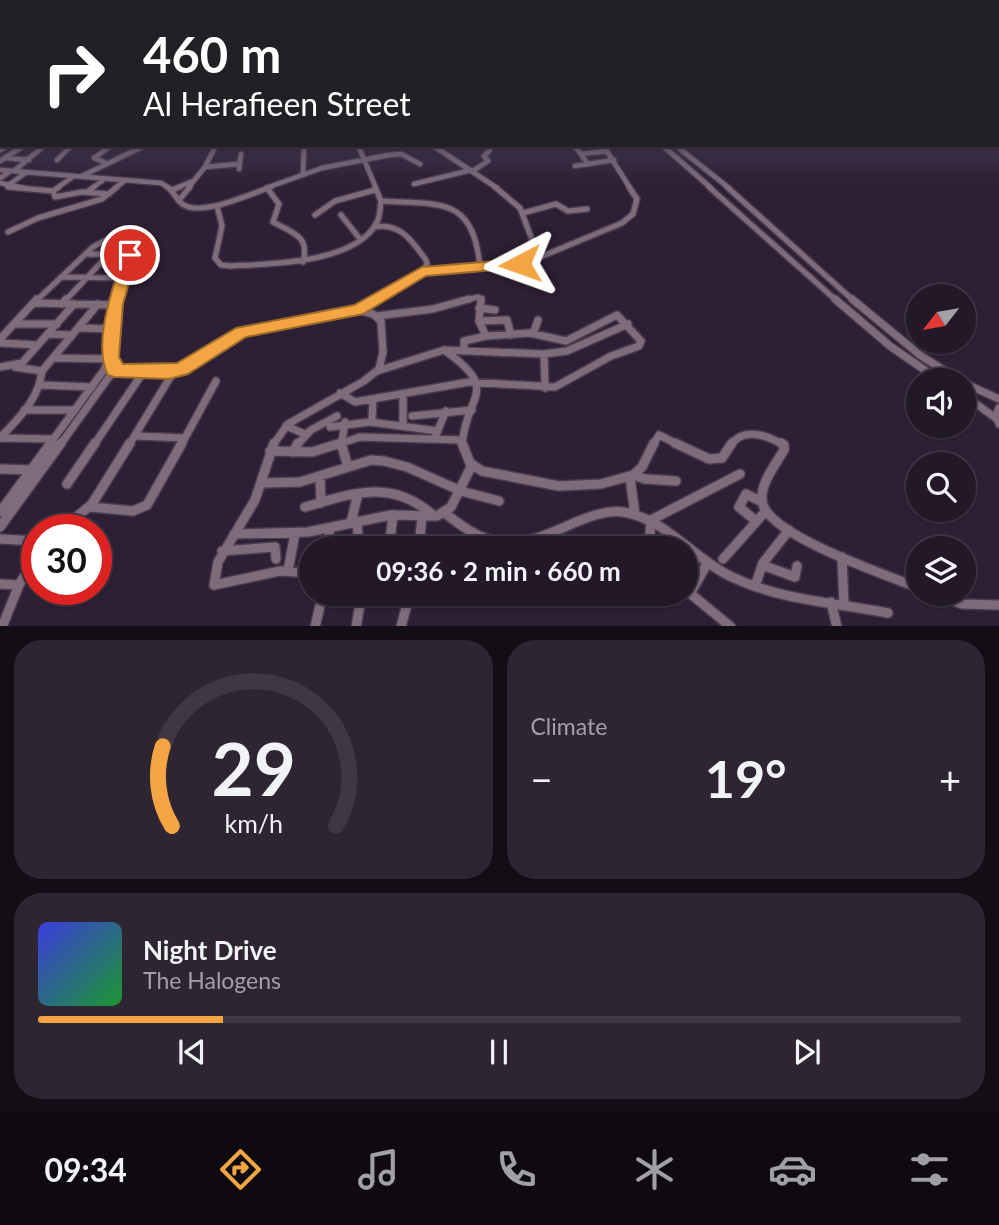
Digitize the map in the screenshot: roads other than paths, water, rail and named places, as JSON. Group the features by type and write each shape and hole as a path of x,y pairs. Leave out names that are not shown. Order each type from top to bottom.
{"street":[{"path":"2,158 21,147"},
{"path":"43,147 0,181 7,186 53,191 106,163 130,156 143,147"},
{"path":"57,160 70,147"},
{"path":"106,163 94,156 109,147"},
{"path":"179,200 205,167 215,147"},
{"path":"303,175 304,147"},
{"path":"217,206 222,226 215,258 218,264 231,266 303,262 340,251 373,228 380,214 381,201 359,147"},
{"path":"435,147 472,170 523,213 539,258"},
{"path":"414,184 472,170 488,161 484,156 490,150 489,147"},
{"path":"576,147 588,164"},
{"path":"665,147 880,338 922,368"},
{"path":"678,147 894,336 941,368"},
{"path":"422,272 513,265 539,258 617,225 633,214 636,195 605,148 581,154"},
{"path":"673,153 683,151"},
{"path":"205,167 239,166 240,154"},
{"path":"11,173 156,182 171,188 182,205 188,208 217,206 303,175 363,159 401,154 420,164"},
{"path":"2,158 29,160"},
{"path":"575,166 614,160"},
{"path":"0,171 171,188 197,177"},
{"path":"7,186 24,174"},
{"path":"87,192 102,181"},
{"path":"8,232 109,194 123,182"},
{"path":"267,188 279,204 273,222 302,239 306,250 303,262"},
{"path":"315,215 335,201 375,190"},
{"path":"53,191 54,196 58,197 87,192 109,194"},
{"path":"381,201 424,202 458,213 470,222 477,234 480,266"},
{"path":"523,213 556,204 568,211 587,209"},
{"path":"341,215 360,239"},
{"path":"104,370 174,371 185,368 235,335 251,329 358,310 426,268 426,260 403,233 388,225 373,228"},
{"path":"0,341 85,253 110,235 121,232 130,242 130,255 116,304 110,359 2,507"},
{"path":"85,253 130,255"},
{"path":"62,304 109,254"},
{"path":"810,277 825,275"},
{"path":"61,277 122,278"},
{"path":"358,310 377,316 441,308 475,297 481,299 479,321 486,336"},
{"path":"35,303 116,304"},
{"path":"15,367 22,363 74,304"},
{"path":"0,438 24,410 40,385 42,371 98,304"},
{"path":"479,308 495,310"},
{"path":"340,393 353,402 475,382 545,388 559,385 611,356 639,346 640,338 617,315 564,342 533,334 486,336 464,341 464,349"},
{"path":"377,316 381,321 383,345 377,372"},
{"path":"479,321 507,320 511,335"},
{"path":"533,334 538,320"},
{"path":"15,324 57,324"},
{"path":"299,572 247,576 214,585 217,562 246,517 262,483 270,451 286,426 377,372 444,350 544,354 575,349 628,324"},
{"path":"78,328 115,329"},
{"path":"48,334 72,335"},
{"path":"0,341 38,345"},
{"path":"444,350 470,370 475,382 476,398 461,440 463,454 472,465 487,473 519,476 536,484 551,486 611,482 631,476 643,466 659,435 709,459 722,458 739,436 776,439 783,445 784,450 767,483 764,507 756,521 723,559"},
{"path":"544,354 545,388"},
{"path":"53,358 110,359"},
{"path":"0,527 114,370 110,359"},
{"path":"0,367 42,371"},
{"path":"67,484 144,371"},
{"path":"81,514 90,507 174,371"},
{"path":"90,507 133,511 147,505 216,381"},
{"path":"40,385 92,387"},
{"path":"976,388 999,399"},
{"path":"403,394 403,424"},
{"path":"372,421 373,399"},
{"path":"976,405 998,421"},
{"path":"998,421 999,408"},
{"path":"24,410 75,410"},
{"path":"412,416 472,410"},
{"path":"434,440 446,411"},
{"path":"293,452 314,426 337,416"},
{"path":"330,427 345,422 372,421 438,431"},
{"path":"345,422 342,442 348,467"},
{"path":"286,426 305,434"},
{"path":"135,436 185,438"},
{"path":"270,451 312,452 364,437 461,440"},
{"path":"0,438 53,439"},
{"path":"262,483 300,482 372,460 382,460 411,467 460,491 499,500"},
{"path":"234,534 295,533 393,515 433,516 445,513 452,507 472,465"},
{"path":"0,469 31,470"},
{"path":"652,520 740,474"},
{"path":"631,476 676,481"},
{"path":"631,476 635,515"},
{"path":"320,477 321,503"},
{"path":"305,507 358,494 390,490 421,503 433,516"},
{"path":"357,536 354,522 358,494"},
{"path":"756,521 739,507 746,494 764,507 775,522 789,530 842,557 906,583"},
{"path":"547,536 599,513 619,512 635,515 652,520 671,532 732,578 755,586 888,613"},
{"path":"445,513 473,536"},
{"path":"390,536 393,515"},
{"path":"420,536 422,516"},
{"path":"650,536 652,520"},
{"path":"329,536 330,528"},
{"path":"755,586 762,565 789,530"},
{"path":"288,571 295,533"},
{"path":"0,539 21,540"},
{"path":"222,551 275,547 276,559"},
{"path":"842,557 844,605"},
{"path":"698,577 708,562"},
{"path":"762,565 795,577 797,566"},
{"path":"2,626 21,582"},
{"path":"0,584 19,585"},
{"path":"698,600 731,626"},
{"path":"831,602 837,626"},
{"path":"976,604 999,605"},
{"path":"315,626 320,606"},
{"path":"356,626 360,606"},
{"path":"401,626 407,606"}]}
